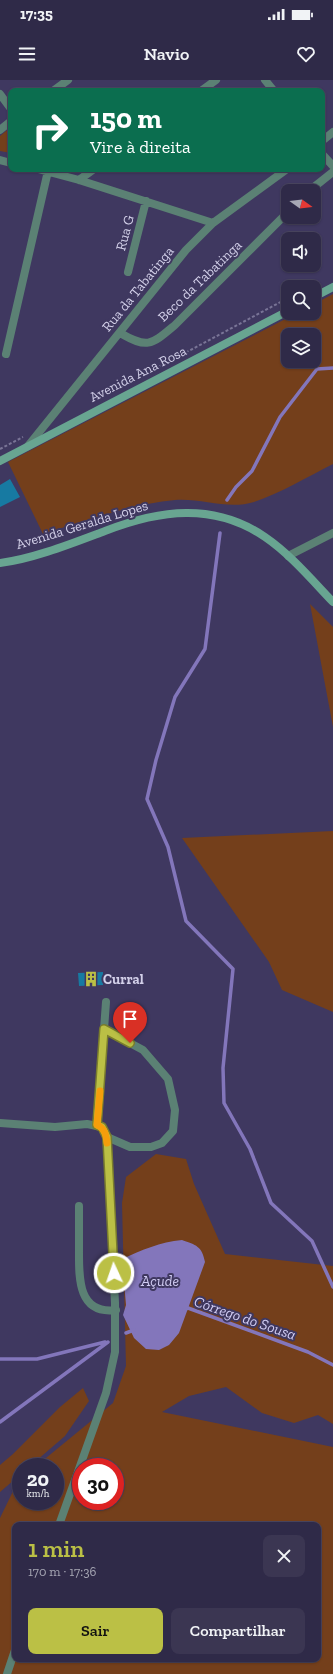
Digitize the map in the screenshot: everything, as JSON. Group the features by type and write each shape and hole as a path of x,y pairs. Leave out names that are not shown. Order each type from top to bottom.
{"main road":[{"path":"321,293 333,287"},
{"name":"Avenida Ana Rosa","path":"0,461 281,315"},
{"name":"Avenida Geralda Lopes","path":"0,563 34,555 136,520 162,514 189,512 220,516 241,523 265,537 288,556 333,602"}],"street":[{"path":"57,88 68,80"},
{"path":"205,88 216,80"},
{"path":"265,80 272,88"},
{"path":"0,94 8,105"},
{"path":"0,130 8,123"},
{"path":"325,139 333,132"},
{"path":"325,157 333,166"},
{"path":"6,354 48,172"},
{"path":"59,172 79,180 213,223"},
{"path":"79,180 90,172"},
{"name":"Rua da Tabatinga","path":"28,446 120,333 173,264 213,223 283,172"},
{"path":"318,184 333,172"},
{"name":"Rua G","path":"128,272 146,201"},
{"name":"Beco da Tabatinga","path":"120,333 140,343 148,344 156,340 175,325 281,219"},
{"path":"288,556 333,533"},
{"path":"97,1125 106,1002"},
{"path":"104,1029 143,1050 168,1079 175,1110 173,1130 162,1143 151,1147 130,1147 107,1137"},
{"path":"0,1123 55,1127 87,1124 97,1125 102,1127 107,1137 116,1310 116,1352 113,1367 95,1426 60,1522"},
{"path":"79,1206 79,1274 84,1298 106,1311 116,1310"},
{"path":"7,1674 12,1659"}],"path":[{"path":"150,371 281,302"},
{"path":"0,449 28,434"}],"shaded area":[{"path":"8,129 8,152 0,151 0,136"},
{"path":"333,294 333,464 284,489 254,502 234,505 185,500 159,502 109,514 43,534 8,462 283,320 321,320 321,300"},
{"path":"310,604 333,627 333,727"},
{"path":"333,831 333,1012 282,990 269,962 182,838"},
{"path":"156,1154 186,1159 194,1184 225,1254 333,1266 333,1424 318,1415 294,1423 262,1413 226,1387 189,1396 162,1412 333,1447 333,1674 0,1674 0,1518 12,1493 12,1510 64,1510 64,1458 46,1458 113,1403 126,1366 122,1203 126,1177"},
{"path":"83,1388 89,1401 65,1436 39,1458 12,1458 12,1482 0,1492 0,1465 60,1407"}],"water":[{"name":"Açude","path":"182,1240 198,1247 204,1257 205,1262 179,1333 169,1345 159,1350 146,1349 134,1338 123,1315 126,1305 122,1259 159,1245"}],"building":[{"path":"10,479 20,497 0,507 0,485"},
{"name":"Curral","path":"103,972 103,985 79,986 78,973"}],"waterway":[{"path":"227,500 236,487 252,471 280,417 317,369 333,368"},
{"path":"220,533 205,649 175,697 156,760 147,799 168,847 186,921 233,969 223,1068 224,1103 250,1149 271,1203 312,1241 333,1287"},
{"name":"Córrego do Sousa","path":"184,1310 188,1308 308,1352 333,1365"},
{"name":"Córrego do Sousa","path":"126,1333 134,1330"},
{"name":"Córrego do Sousa","path":"0,1359 37,1359 105,1342"},
{"path":"0,1422 108,1342"}],"slow traffic":[{"path":"100,1091 97,1125 102,1127 105,1131 107,1143"}],"place":[{"name":"Curral","path":"91,979"}],"route":[{"path":"114,1273 107,1137 102,1127 97,1125 104,1029 130,1043"}]}
